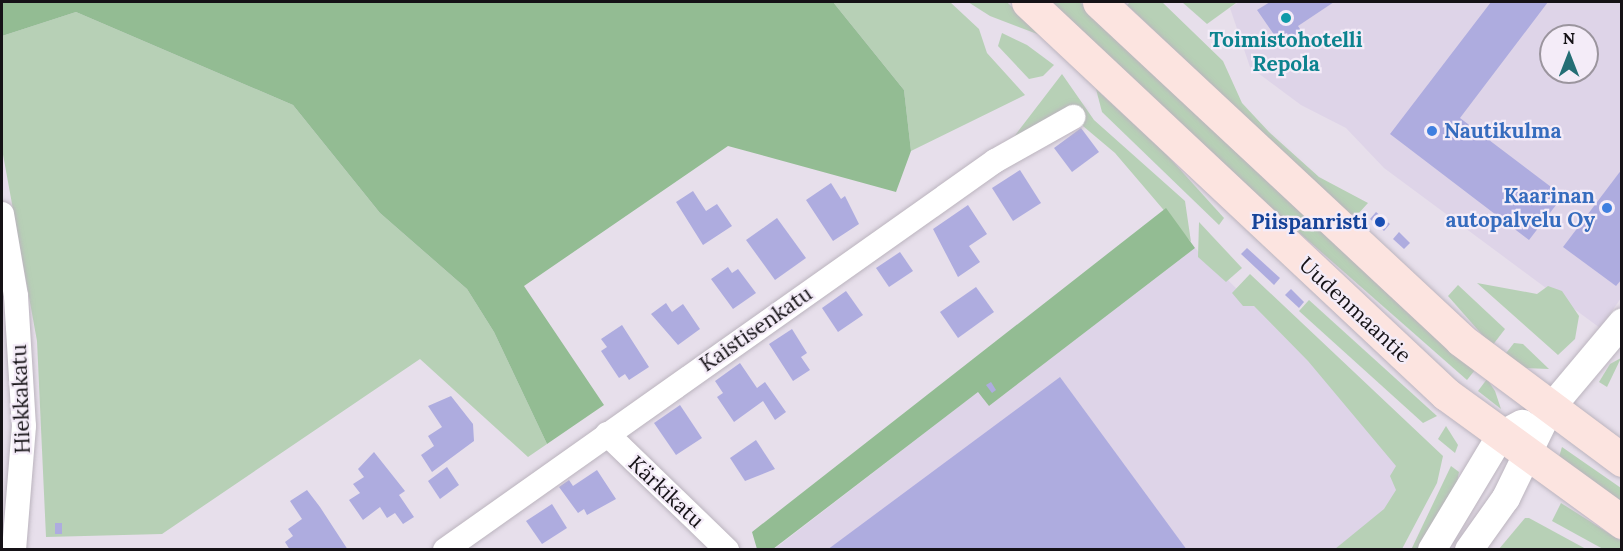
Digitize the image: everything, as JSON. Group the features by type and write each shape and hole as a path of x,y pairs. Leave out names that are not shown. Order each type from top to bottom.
{"main road":[{"name":"Uudenmaantie","path":"1028,2 1420,370 1529,457 1622,522"},
{"path":"1099,2 1383,269 1549,410 1622,460"}],"street":[{"name":"Kaistisenkatu","path":"445,549 995,161 1072,117"},
{"name":"Hiekkakatu","path":"2,214 11,359 23,454 14,549"},
{"path":"1469,549 1529,457 1549,410 1622,322"},
{"path":"1432,549 1501,435 1549,410"},
{"name":"Kärkikatu","path":"607,434 727,549"}],"shaded area":[{"path":"1239,2 1621,2 1621,298 1600,328 1384,168 1346,128 1301,105 1250,67 1230,8"},
{"path":"1195,248 1429,477 1390,549 773,550 979,391 989,406"}],"green space":[{"path":"2,2 833,2 904,90 911,151 896,192 728,146 524,286 604,405 547,444 494,332 467,289 380,213 293,105 76,12 2,36"},
{"path":"833,2 950,2 979,29 987,53 1025,95 911,151 904,90"},
{"path":"968,2 1007,2 1040,35 990,16"},
{"path":"1050,2 1080,2 1475,370 1467,380 1196,142"},
{"path":"1130,2 1162,2 1223,61 1242,103 1269,132 1319,177 1368,203 1358,214 1348,214 1127,5"},
{"path":"1182,2 1234,2 1236,3 1207,24"},
{"path":"76,12 293,105 380,213 467,289 494,332 547,444 528,457 420,359 162,534 46,537 37,341 2,149 2,36"},
{"path":"1002,33 1027,45 1054,65 1043,76 1029,79 998,46"},
{"path":"1062,74 1094,120 1185,201 1191,242 1115,153 1077,121 1003,151"},
{"path":"1096,89 1167,155 1224,218 1219,225 1102,112"},
{"path":"1166,208 1195,248 989,406 978,392 773,549 757,549 752,532"},
{"path":"1199,222 1242,268 1226,282 1198,257"},
{"path":"1250,274 1443,456 1437,483 1402,549 1335,549 1384,509 1396,490 1390,476 1396,466 1308,361 1254,306 1243,306 1232,293"},
{"path":"1477,283 1537,294 1548,286 1562,291 1579,316 1575,339 1558,355"},
{"path":"1458,285 1505,329 1492,346 1448,296"},
{"path":"1309,300 1437,416 1423,423 1299,311"},
{"path":"1514,343 1523,344 1549,369 1523,368 1503,357"},
{"path":"1621,358 1607,387 1599,382 1610,364"},
{"path":"1487,379 1495,391 1501,409 1478,391"},
{"path":"1446,426 1458,445 1455,453 1438,439"},
{"path":"1562,447 1621,488 1621,505 1559,457"},
{"path":"1451,466 1459,472 1455,493 1423,549 1411,550"},
{"path":"1561,503 1621,541 1621,549 1603,549 1552,521"},
{"path":"1525,518 1529,518 1586,549 1499,549"}],"building":[{"name":"Toimistohotelli Repola","path":"1270,2 1334,2 1298,26 1302,32 1291,40 1287,33 1277,39 1257,10"},
{"path":"1491,2 1548,2 1460,118 1563,196 1529,240 1390,134"},
{"path":"1081,128 1099,152 1072,172 1054,148"},
{"name":"Kaarinan autopalvelu Oy","path":"1622,169 1622,279 1616,286 1563,247"},
{"path":"1020,170 1041,203 1013,221 992,188"},
{"path":"831,183 841,199 845,196 859,224 833,241 806,200"},
{"path":"693,191 706,211 717,204 732,226 703,245 676,202"},
{"path":"968,205 987,234 969,246 980,262 958,277 933,229"},
{"path":"1376,212 1390,224 1384,231 1370,219"},
{"path":"777,218 806,258 775,280 746,240"},
{"path":"1399,232 1410,243 1404,249 1393,239"},
{"path":"1247,248 1280,278 1274,285 1241,254"},
{"path":"900,252 913,271 889,287 876,268"},
{"path":"728,267 732,273 738,269 756,293 733,309 711,279"},
{"path":"976,287 994,312 958,338 940,312"},
{"path":"1291,289 1304,302 1299,308 1285,295"},
{"path":"846,291 863,315 838,332 822,308"},
{"path":"666,303 672,312 683,304 700,329 678,345 651,314"},
{"path":"622,325 649,367 629,380 625,374 619,378 601,351 607,347 601,339"},
{"path":"792,329 807,353 801,357 810,370 793,381 769,344"},
{"path":"740,363 757,388 765,382 786,412 775,420 763,401 734,422 717,397 723,393 715,381"},
{"path":"1060,377 1187,550 827,550"},
{"path":"991,382 996,390 992,393 986,385"},
{"path":"451,396 473,424 474,441 432,472 421,455 434,446 428,436 442,427 428,406"},
{"path":"680,405 702,438 676,455 654,423"},
{"path":"756,440 775,469 745,481 730,458"},
{"path":"374,452 405,491 399,495 414,517 403,524 395,513 387,518 380,507 363,520 349,500 360,493 353,484 364,477 358,469"},
{"path":"447,467 459,485 440,499 428,481"},
{"path":"597,470 616,499 587,515 584,509 578,513 559,487 569,480 573,486"},
{"path":"307,490 348,550 290,550 285,542 293,536 288,529 302,519 290,501"},
{"path":"552,504 567,528 542,544 526,521"},
{"path":"55,523 62,523 62,534 55,534"}],"place":[{"name":"Toimistohotelli Repola","path":"1286,18"},
{"name":"Nautikulma","path":"1432,131"},
{"name":"Kaarinan autopalvelu Oy","path":"1607,208"},
{"name":"Piispanristi","path":"1380,222"}]}
